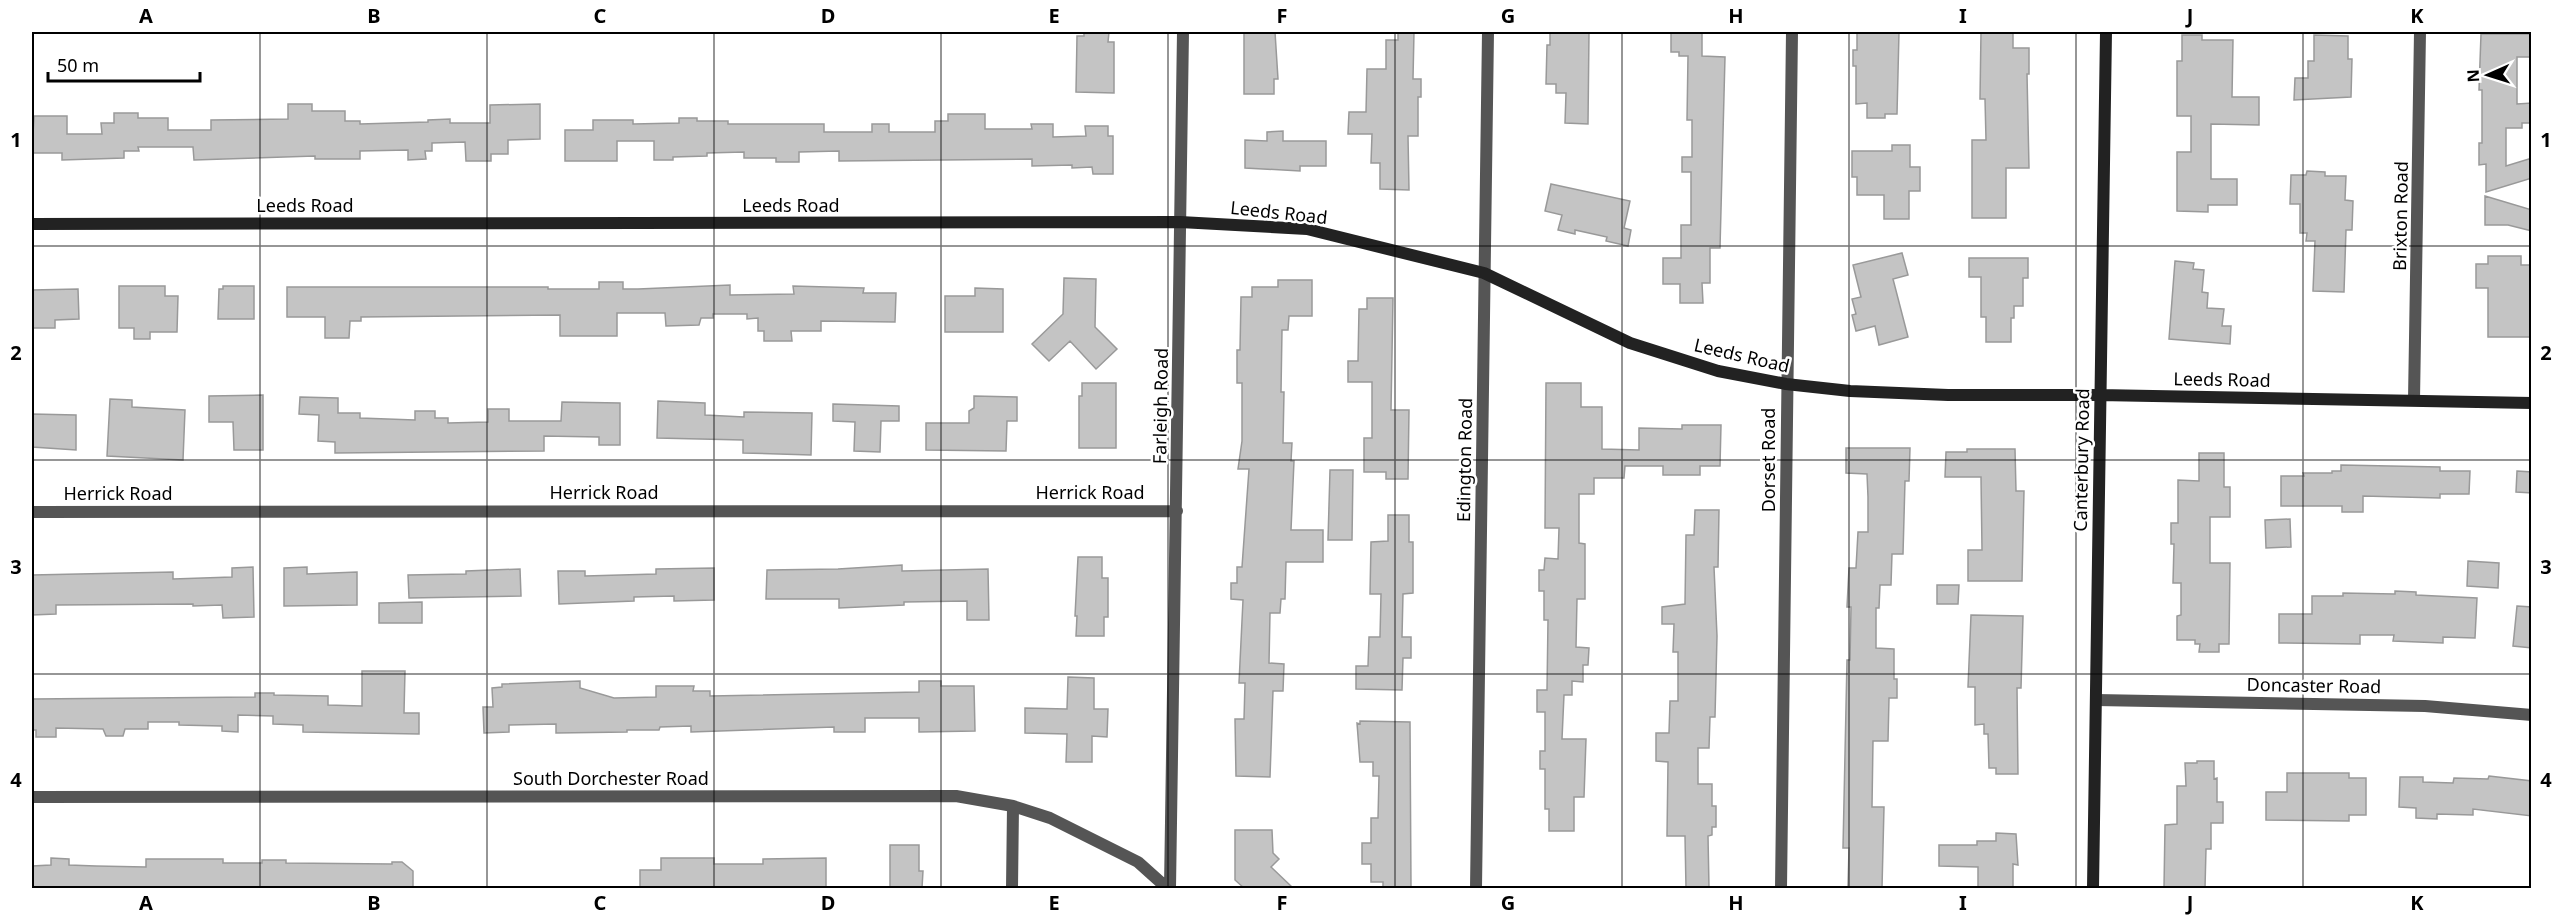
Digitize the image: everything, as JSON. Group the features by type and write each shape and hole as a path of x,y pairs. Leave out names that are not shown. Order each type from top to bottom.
{"street":[{"name":"Farleigh Road","path":"1169,888 1177,511 1183,32"},
{"name":"Edington Road","path":"1476,888 1488,32"},
{"name":"Dorset Road","path":"1781,888 1792,32"},
{"name":"Canterbury Road","path":"2093,888 2106,32"},
{"name":"Brixton Road","path":"2414,400 2420,32"},
{"name":"Leeds Road","path":"32,224 1180,222 1307,229 1484,273 1630,343 1718,371 1786,384 1850,391 1948,395 2099,395 2532,403"},
{"name":"Herrick Road","path":"32,512 1177,511"},
{"name":"Doncaster Road","path":"2096,700 2425,706 2532,715"},
{"name":"South Dorchester Road","path":"32,798 956,796 1013,806 1050,818 1138,862 1169,888"},
{"path":"1012,888 1013,806"}],"building":[{"path":"1084,32 1109,32 1108,42 1114,42 1114,93 1076,92 1077,36 1084,36"},
{"path":"1244,32 1275,32 1278,79 1274,79 1274,94 1244,94"},
{"path":"1398,32 1414,32 1413,79 1421,79 1421,97 1418,97 1418,136 1408,136 1409,190 1380,189 1380,163 1371,163 1372,134 1348,134 1349,112 1366,112 1367,69 1386,69 1386,40 1398,40"},
{"path":"1550,32 1589,32 1588,124 1565,123 1566,93 1556,93 1556,84 1546,84 1547,45 1550,45"},
{"path":"1671,32 1702,32 1702,56 1725,57 1720,248 1710,248 1710,283 1702,283 1703,303 1680,303 1680,284 1663,284 1663,258 1681,258 1681,225 1691,225 1691,172 1682,172 1682,157 1692,157 1692,120 1687,120 1688,56 1679,56 1679,52 1671,52"},
{"path":"1857,32 1899,32 1897,114 1885,114 1885,118 1867,118 1867,103 1856,104 1856,66 1853,66 1853,50 1857,50"},
{"path":"1981,32 2013,32 2013,48 2029,48 2029,74 2027,74 2029,168 2006,168 2006,218 1972,218 1972,140 1986,140 1985,99 1980,99"},
{"path":"2481,34 2529,34 2532,36 2532,57 2517,57 2517,104 2532,103 2532,123 2522,123 2522,128 2506,128 2506,166 2532,158 2532,178 2486,192 2486,164 2479,165 2479,143 2482,143 2482,90 2479,90"},
{"path":"2182,35 2202,35 2202,40 2233,40 2232,97 2259,97 2259,125 2211,124 2211,179 2237,179 2237,205 2208,205 2208,212 2177,211 2177,152 2191,152 2191,116 2177,116 2177,61 2182,61"},
{"path":"2314,35 2348,36 2348,59 2352,59 2351,97 2294,100 2295,78 2308,78 2308,61 2314,61"},
{"path":"288,104 312,104 312,111 345,111 345,121 360,121 360,124 450,119 450,123 490,123 490,105 540,104 540,139 508,140 508,154 491,154 491,161 466,161 465,142 432,143 432,151 425,151 426,159 408,160 408,150 360,151 360,159 315,159 315,156 194,160 193,147 138,147 139,151 124,151 124,158 62,160 62,153 32,153 34,116 67,116 67,134 102,134 101,123 114,123 114,113 138,113 138,118 168,118 168,130 211,130 211,120 288,119"},
{"path":"948,114 985,114 985,129 1032,129 1031,124 1053,124 1053,137 1086,136 1085,126 1108,126 1108,136 1113,136 1113,174 1093,174 1092,167 1072,168 1072,165 1032,166 1032,159 839,161 839,151 799,152 799,162 776,162 776,158 744,158 744,152 707,153 707,156 654,160 654,141 617,141 617,161 565,161 565,130 593,130 593,120 633,120 633,124 679,123 679,118 697,118 697,121 728,121 728,124 824,124 824,132 872,132 872,124 889,124 889,132 935,132 935,121 948,121"},
{"path":"1283,131 1283,141 1326,141 1326,166 1300,166 1300,171 1245,168 1245,140 1267,141 1267,132"},
{"path":"1892,145 1910,145 1910,167 1920,167 1920,191 1909,191 1909,219 1884,219 1884,195 1857,195 1857,177 1852,177 1852,151 1892,151"},
{"path":"2307,171 2325,172 2325,176 2346,176 2345,200 2353,201 2352,230 2346,230 2344,292 2313,291 2315,241 2306,241 2307,233 2300,233 2300,204 2290,204 2291,175 2306,175"},
{"path":"1551,184 1630,201 1624,228 1631,230 1628,246 1606,241 1607,237 1575,230 1575,234 1558,230 1562,215 1545,211"},
{"path":"2485,196 2532,210 2532,231 2508,225 2485,225"},
{"path":"1902,253 1908,275 1893,279 1908,337 1879,345 1875,326 1856,331 1852,315 1856,314 1852,299 1861,297 1853,265"},
{"path":"2488,256 2521,256 2521,265 2532,265 2532,337 2488,337 2488,288 2476,288 2476,264 2488,264"},
{"path":"1969,258 2028,258 2028,278 2023,278 2023,306 2014,306 2014,318 2011,318 2011,342 1986,342 1986,317 1981,317 1981,277 1969,277"},
{"path":"2175,261 2194,263 2193,269 2204,270 2202,292 2208,293 2207,308 2224,309 2222,326 2231,326 2230,344 2169,339"},
{"path":"1064,278 1096,279 1095,327 1117,349 1096,369 1070,341 1049,361 1032,344 1063,314"},
{"path":"1278,280 1312,280 1312,316 1289,316 1288,330 1282,330 1281,392 1284,392 1283,443 1292,443 1291,461 1294,461 1291,530 1323,530 1323,562 1286,562 1285,599 1281,599 1280,613 1270,613 1269,663 1284,664 1283,691 1273,691 1270,777 1236,776 1235,719 1244,719 1245,683 1239,683 1243,600 1231,599 1231,583 1237,583 1237,567 1242,567 1249,469 1238,469 1242,441 1242,383 1237,383 1241,297 1252,297 1252,287 1278,287"},
{"path":"599,282 623,282 623,289 730,285 730,295 794,294 793,286 864,288 863,293 896,293 895,322 821,321 821,331 791,331 792,341 764,341 764,331 758,331 758,318 747,319 747,314 713,314 713,318 701,318 699,325 666,326 665,313 617,313 617,336 560,336 560,315 361,317 361,321 350,321 349,338 325,338 325,317 287,317 287,287 599,289"},
{"path":"119,286 165,286 165,296 178,296 177,332 150,332 150,339 134,339 134,328 119,328"},
{"path":"223,286 254,286 254,319 218,319 219,289 223,289"},
{"path":"975,288 1003,289 1003,332 945,332 945,296 975,296"},
{"path":"78,289 79,319 55,320 55,328 32,328 32,290"},
{"path":"1367,298 1393,298 1391,410 1409,410 1408,479 1386,479 1386,472 1364,472 1364,438 1372,438 1372,382 1348,382 1348,361 1358,361 1359,309 1367,309"},
{"path":"1082,383 1116,383 1116,448 1079,448 1079,396 1082,396"},
{"path":"1546,383 1581,383 1581,407 1602,407 1602,449 1639,450 1639,428 1682,429 1682,425 1721,425 1720,466 1700,466 1700,475 1663,475 1663,466 1625,466 1624,478 1594,478 1594,494 1579,494 1579,543 1585,544 1585,599 1577,599 1576,647 1589,648 1588,665 1583,665 1583,682 1572,681 1572,695 1564,695 1562,739 1586,739 1584,797 1574,797 1574,831 1549,831 1549,809 1545,809 1545,769 1540,769 1540,751 1545,751 1545,712 1537,712 1537,690 1547,690 1548,620 1544,620 1544,591 1539,591 1539,570 1544,570 1545,558 1558,559 1559,528 1545,528"},
{"path":"263,395 263,450 234,450 233,422 209,422 209,396"},
{"path":"974,396 1017,397 1017,421 1007,421 1006,451 926,450 926,423 969,423 969,411 974,408"},
{"path":"300,397 338,398 338,413 360,413 360,418 415,420 415,411 435,411 435,418 448,418 448,423 488,422 488,409 509,409 509,421 561,421 562,402 620,403 620,445 599,445 599,437 544,436 544,451 335,453 335,442 318,441 319,415 299,414"},
{"path":"110,399 132,400 132,407 185,410 183,460 107,456"},
{"path":"658,401 705,403 705,415 744,417 744,412 812,413 811,455 743,453 743,440 657,438"},
{"path":"833,404 899,406 899,421 881,421 880,452 854,451 855,422 833,421"},
{"path":"32,414 76,415 76,450 32,447"},
{"path":"1846,448 1910,448 1909,481 1905,481 1903,554 1892,554 1891,585 1880,585 1879,608 1876,608 1876,648 1894,649 1894,679 1897,679 1897,698 1889,698 1888,741 1873,741 1872,807 1884,807 1882,888 1848,887 1849,848 1843,848 1847,660 1850,660 1851,607 1847,607 1849,568 1856,568 1858,532 1868,532 1867,474 1846,473"},
{"path":"1967,449 2015,449 2016,491 2024,491 2022,581 1968,581 1968,550 1982,550 1981,477 1945,477 1946,452 1967,452"},
{"path":"2199,453 2224,453 2224,487 2230,487 2230,517 2210,517 2210,563 2230,563 2229,644 2219,644 2219,652 2199,652 2200,644 2195,644 2195,640 2177,640 2177,616 2181,615 2181,583 2173,583 2174,544 2171,544 2171,523 2178,523 2178,480 2199,481"},
{"path":"2341,465 2440,467 2440,471 2470,471 2469,494 2440,494 2440,498 2363,496 2363,512 2342,512 2342,506 2281,506 2281,476 2332,473 2332,471 2341,471"},
{"path":"1330,470 1353,470 1352,540 1328,540"},
{"path":"2517,471 2532,472 2532,493 2516,492"},
{"path":"1695,510 1719,510 1718,567 1714,567 1717,636 1715,717 1710,717 1709,748 1698,748 1698,784 1712,784 1712,806 1716,806 1716,827 1712,827 1712,835 1708,836 1709,888 1686,888 1685,836 1667,836 1668,762 1656,761 1656,733 1669,733 1670,701 1678,701 1678,652 1673,652 1674,624 1662,624 1662,607 1685,604 1686,535 1694,535"},
{"path":"1388,515 1409,515 1409,542 1413,542 1413,593 1403,594 1402,637 1411,637 1411,658 1403,658 1402,690 1356,689 1356,666 1368,666 1369,637 1380,637 1381,594 1370,594 1371,542 1388,541"},
{"path":"2290,519 2291,547 2266,548 2265,520"},
{"path":"1078,557 1102,557 1102,578 1108,578 1108,617 1104,617 1104,636 1076,636"},
{"path":"2468,561 2499,563 2498,588 2467,586"},
{"path":"902,565 902,571 988,569 989,620 967,620 967,601 904,602 904,605 839,608 839,599 766,599 767,570"},
{"path":"253,567 254,617 223,618 222,605 193,606 193,604 56,605 56,614 32,615 32,575 173,572 173,579 232,577 232,568"},
{"path":"307,567 307,574 357,572 357,605 284,606 284,568"},
{"path":"714,568 714,600 674,601 674,596 634,597 634,601 559,604 558,571 585,571 585,576 656,574 656,569"},
{"path":"520,569 521,596 409,598 408,575 466,574 466,571"},
{"path":"1937,585 1959,585 1958,604 1937,604"},
{"path":"2395,591 2416,592 2416,595 2477,598 2475,638 2443,637 2443,643 2393,641 2394,635 2360,635 2360,644 2279,643 2279,614 2312,614 2312,596 2343,596 2343,593 2395,594"},
{"path":"422,602 422,623 379,623 379,603"},
{"path":"2517,606 2532,607 2532,648 2513,646"},
{"path":"1971,615 2023,616 2021,688 2017,688 2018,774 1996,774 1996,768 1989,768 1988,734 1984,734 1984,724 1975,725 1975,687 1968,687"},
{"path":"362,671 405,671 404,713 419,713 419,734 303,732 303,725 273,724 273,716 238,715 238,732 222,731 222,726 179,725 179,722 148,722 148,729 125,729 123,736 106,736 103,729 56,728 56,737 36,737 36,730 32,730 32,699 255,697 255,693 274,693 274,695 328,696 328,705 362,706"},
{"path":"1068,677 1094,678 1094,709 1108,709 1107,737 1092,736 1092,762 1066,762 1067,734 1025,733 1025,708 1067,709"},
{"path":"580,681 580,688 614,698 656,697 656,686 694,686 693,691 710,691 710,696 919,692 919,681 941,681 941,686 974,686 975,731 919,732 919,718 865,718 865,732 834,732 834,727 691,732 691,726 660,727 659,730 627,730 627,732 556,733 556,724 509,725 509,732 484,733 483,707 493,707 492,688 502,687 502,684"},
{"path":"1360,721 1410,722 1411,888 1383,888 1383,882 1371,882 1371,864 1362,864 1362,843 1371,843 1371,818 1378,818 1379,776 1373,776 1373,762 1360,762 1357,723 1360,724"},
{"path":"2197,761 2214,761 2217,802 2223,802 2223,823 2211,823 2211,849 2206,849 2205,888 2164,888 2165,825 2177,824 2177,786 2186,786 2185,763 2197,763"},
{"path":"2287,773 2349,773 2349,778 2366,778 2366,815 2349,815 2349,821 2266,820 2266,792 2287,792"},
{"path":"2489,776 2532,781 2532,816 2473,809 2473,815 2437,814 2437,819 2416,818 2416,808 2399,807 2400,777 2423,777 2423,782 2453,783 2454,778 2488,779"},
{"path":"1235,830 1272,830 1273,853 1279,859 1271,867 1293,888 1244,888 1235,880"},
{"path":"1996,833 2016,834 2018,865 2013,864 2013,888 1978,888 1978,867 1939,866 1939,845 1977,845 1977,841 1996,841"},
{"path":"890,845 919,845 919,871 923,871 922,888 890,888"},
{"path":"51,858 69,859 69,865 146,867 146,859 223,859 223,863 262,863 262,860 286,860 286,863 392,864 392,862 402,862 413,871 413,888 32,888 32,866 51,865"},
{"path":"661,858 714,858 714,864 763,864 763,859 826,858 826,888 640,888 640,870 661,870"}]}
